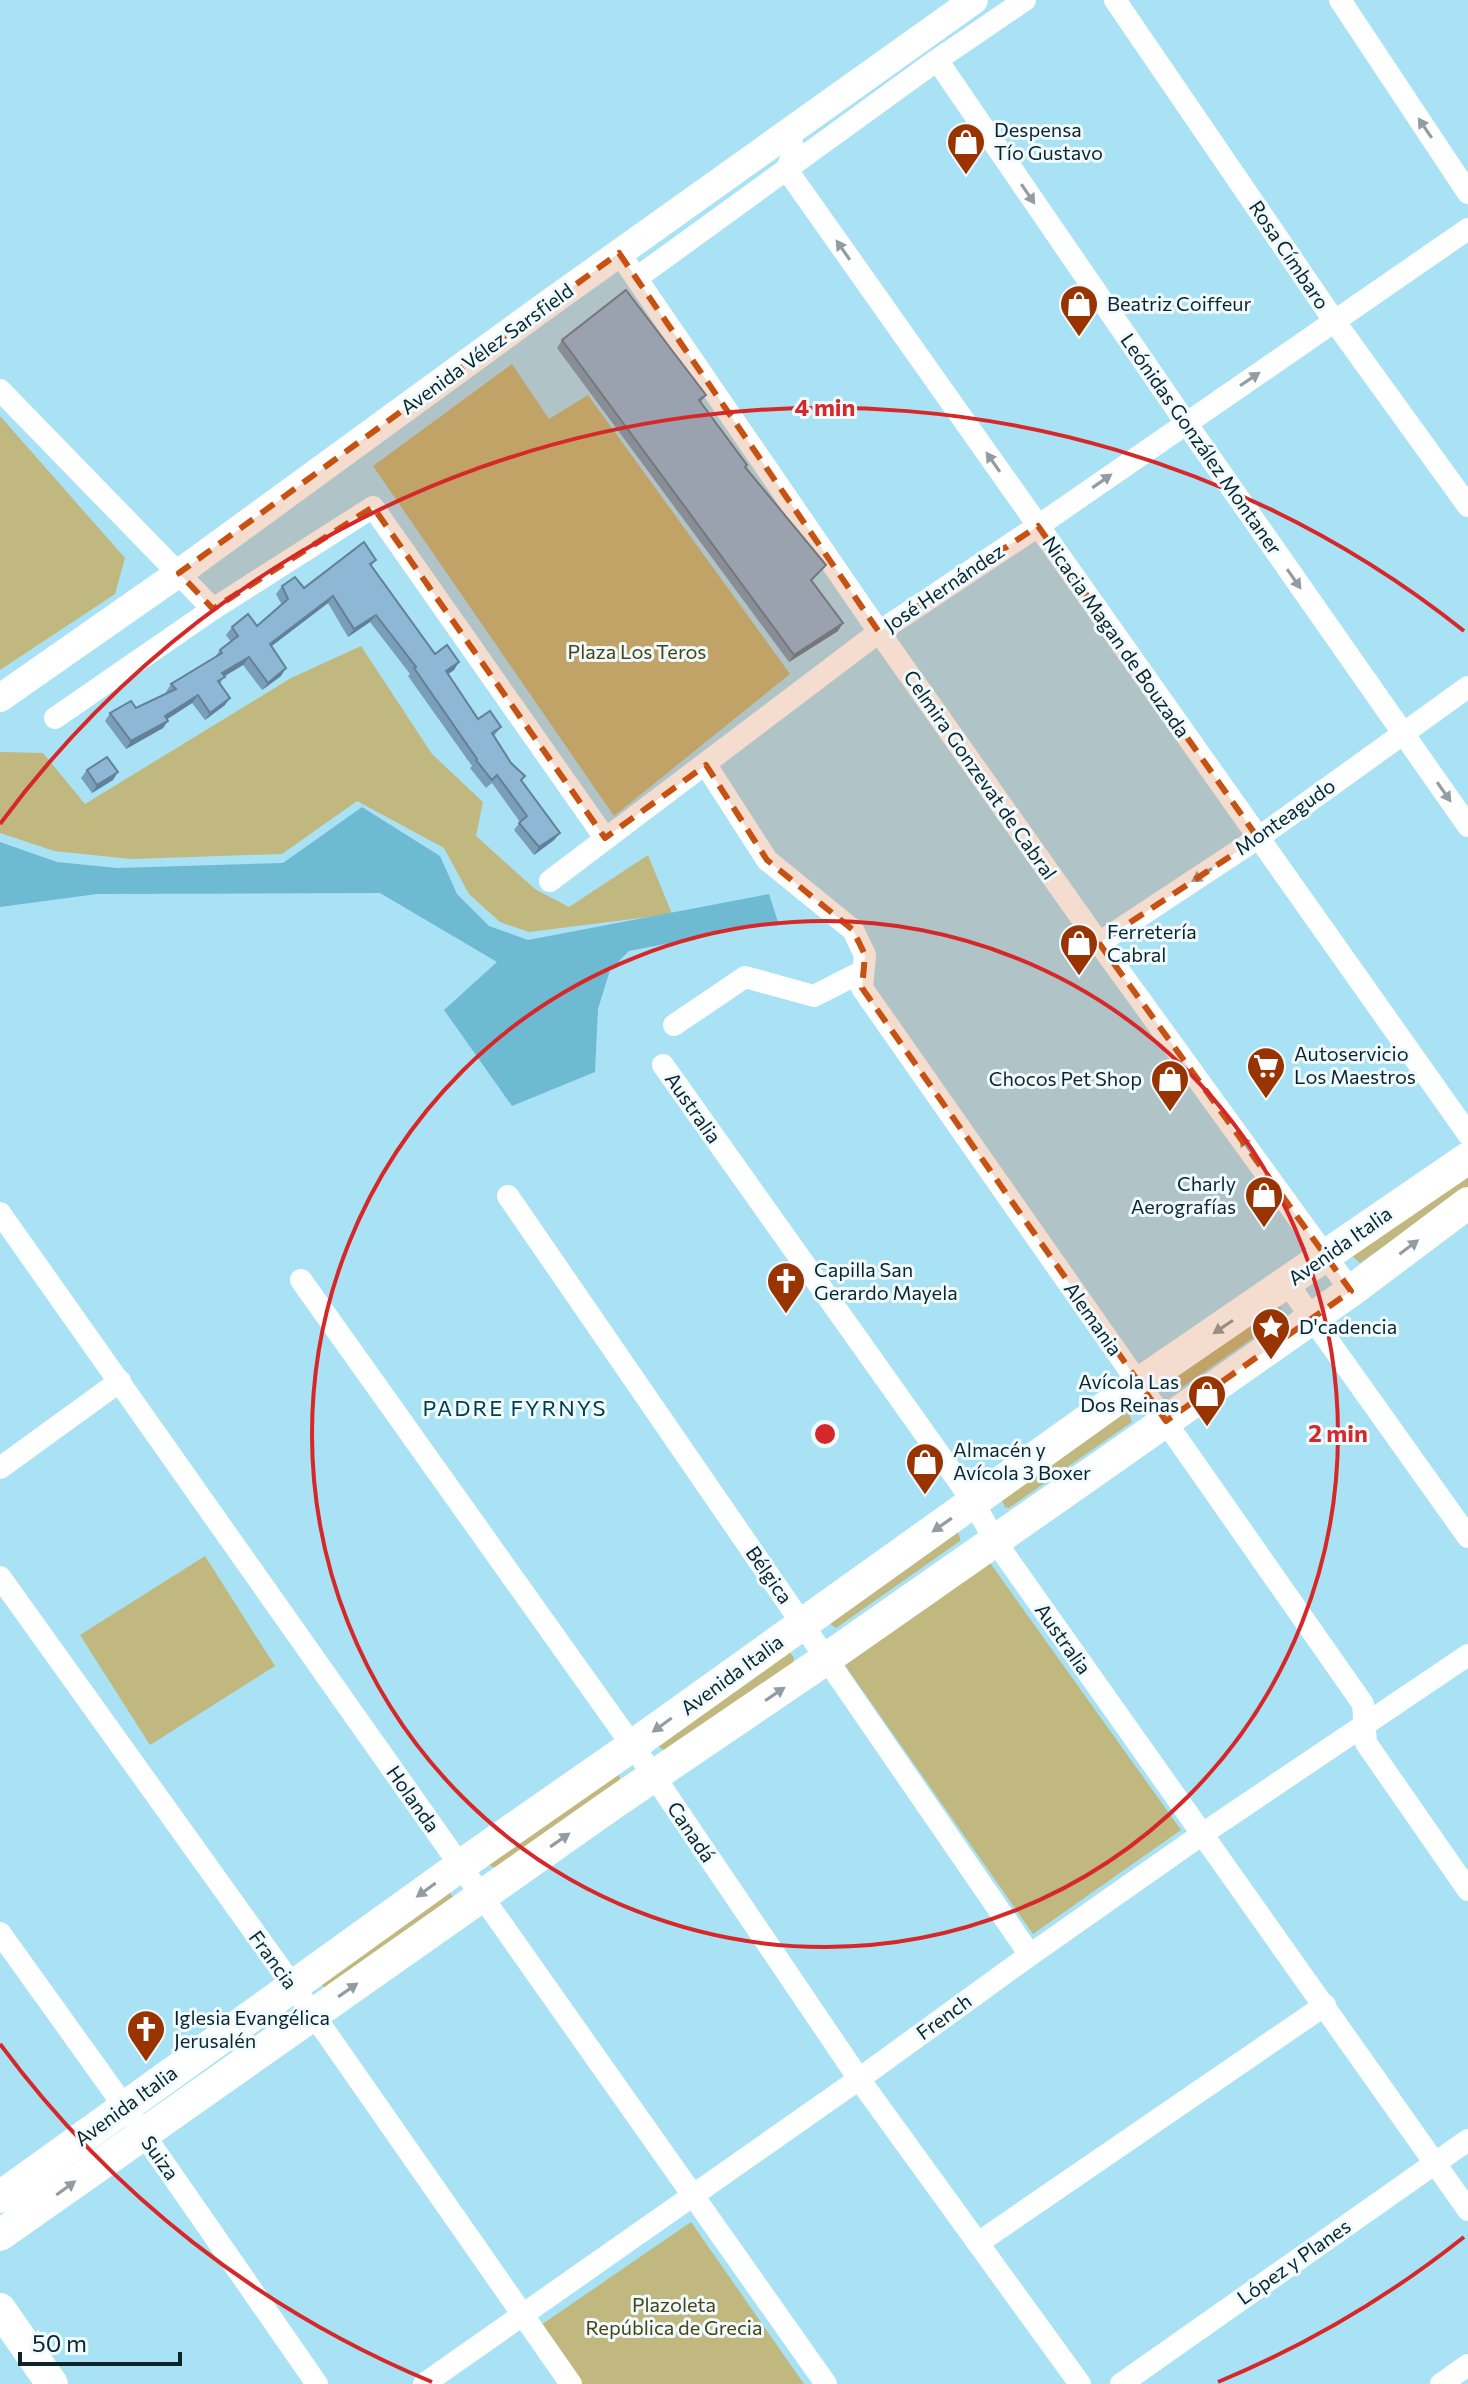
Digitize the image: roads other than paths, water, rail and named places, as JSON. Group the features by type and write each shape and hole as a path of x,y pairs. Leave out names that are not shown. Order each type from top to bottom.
{"main road":[{"name":"Avenida Italia","path":"0,2197 1138,1384 1468,1158"},
{"name":"Avenida Italia","path":"1,2233 1166,1421 1351,1291 1468,1203"},
{"path":"0,2309 52,2384"}],"street":[{"name":"Avenida Vélez Sarsfield","path":"0,698 179,573 974,0"},
{"path":"638,277 937,60 1025,0"},
{"name":"Rosa Címbaro","path":"1115,0 1335,322 1468,506"},
{"path":"1340,0 1468,193"},
{"name":"Leónidas González Montaner","path":"937,60 1468,826"},
{"path":"787,170 794,149 788,134"},
{"name":"Nicacia Magan de Bouzada","path":"787,170 1468,1134"},
{"name":"José Hernández","path":"550,881 879,632 1468,229"},
{"name":"Celmira Gonzevat de Cabral","path":"619,253 879,632 1351,1291"},
{"path":"0,390 213,609"},
{"path":"55,718 213,609 373,507 605,838"},
{"name":"Monteagudo","path":"1099,943 1258,838 1468,687"},
{"name":"Alemania","path":"706,765 767,860 853,930 865,955 862,988 1363,1704 1366,1743 1468,1890"},
{"path":"674,1025 745,977 814,996 863,971"},
{"name":"Australia","path":"663,1065 974,1503 995,1541 1201,1835 1325,2005 1468,2210"},
{"name":"Bélgica","path":"508,1196 1030,1955"},
{"name":"Holanda","path":"0,1213 826,2384"},
{"name":"Canadá","path":"301,1280 654,1776 859,2079 1080,2384"},
{"path":"1287,1283 1468,1537"},
{"path":"0,1468 120,1381"},
{"name":"Francia","path":"0,1577 313,2014 571,2384"},
{"name":"French","path":"424,2384 1201,1835 1468,1655"},
{"name":"Suiza","path":"0,1933 317,2384"},
{"path":"978,2243 1325,2005"},
{"name":"López y Planes","path":"1121,2384 1468,2140"},
{"path":"1441,2384 1468,2365"}],"water":[{"path":"362,807 440,856 457,894 489,926 528,940 769,894 778,922 629,951 610,970 598,1009 595,1072 512,1106 444,1010 497,962 380,893 97,894 0,907 0,842 57,862 117,868 283,863"}],"place":[{"name":"Despensa Tío Gustavo","path":"966,176"},
{"name":"Beatriz Coiffeur","path":"1079,338"},
{"name":"Ferretería Cabral","path":"1079,977"},
{"name":"Autoservicio Los Maestros","path":"1266,1100"},
{"name":"Chocos Pet Shop","path":"1170,1113"},
{"name":"Charly Aerografías","path":"1264,1229"},
{"name":"Capilla San Gerardo Mayela","path":"786,1315"},
{"name":"D'cadencia","path":"1271,1361"},
{"name":"Avícola Las Dos Reinas","path":"1207,1428"},
{"name":"Almacén y Avícola 3 Boxer","path":"925,1496"},
{"name":"Iglesia Evangélica Jerusalén","path":"146,2063"}],"district":[{"name":"PADRE FYRNYS","path":"515,1408"}],"park label":[{"name":"Plaza Los Teros","path":"637,652"},
{"name":"Plazoleta República de Grecia","path":"674,2316"}]}
